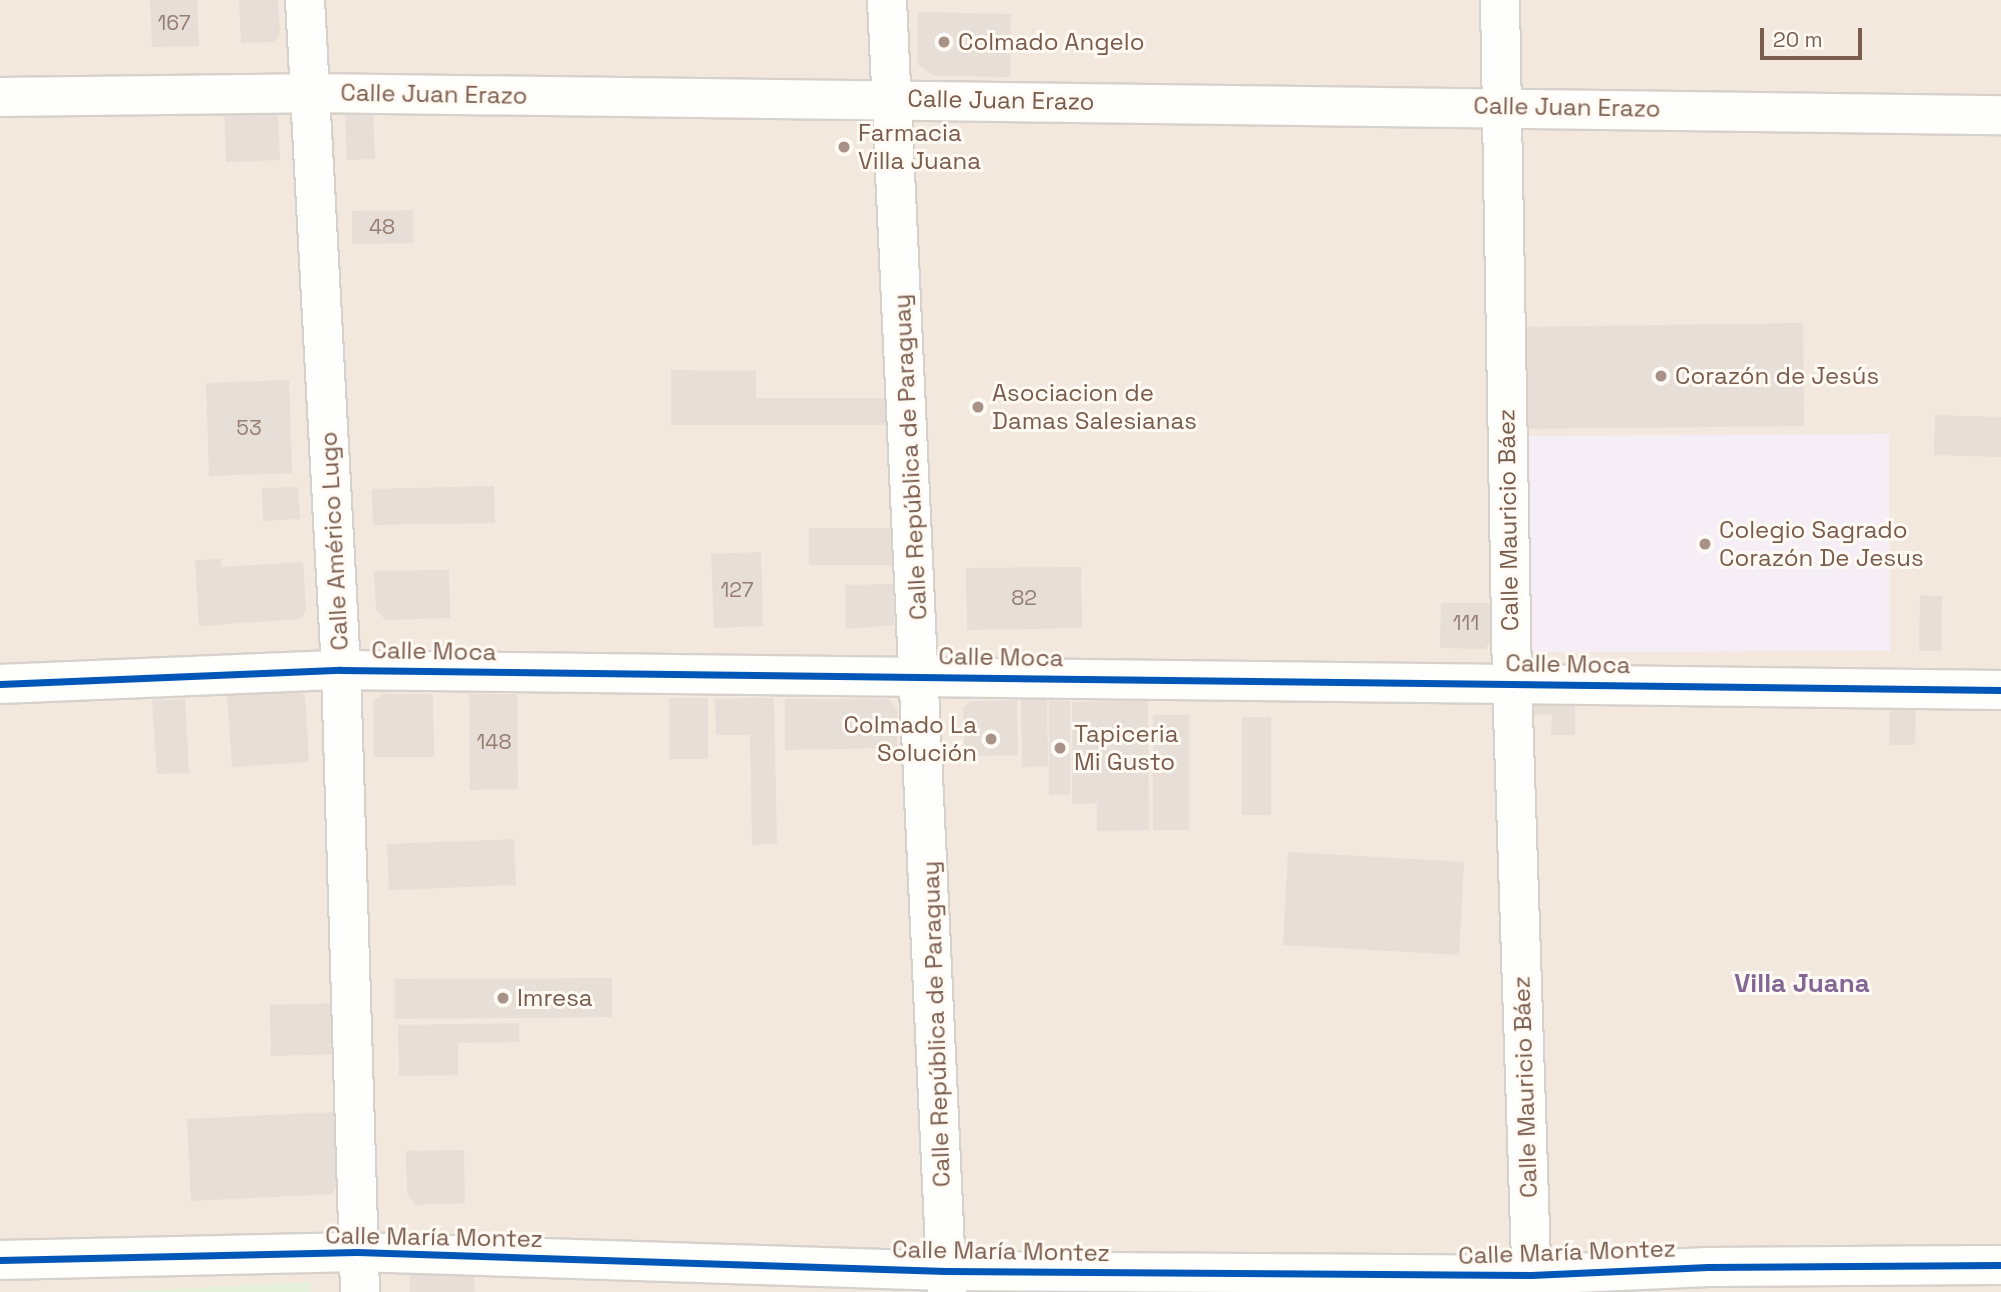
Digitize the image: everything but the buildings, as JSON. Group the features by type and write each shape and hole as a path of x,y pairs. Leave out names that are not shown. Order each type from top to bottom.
{"street":[{"name":"Calle Américo Lugo","path":"305,0 341,670 360,1292"},
{"name":"Calle República de Paraguay","path":"887,0 922,676 947,1281"},
{"name":"Calle Mauricio Báez","path":"1500,0 1499,105 1512,682 1531,1284"},
{"name":"Calle Juan Erazo","path":"0,97 310,93 1499,105 2001,115"},
{"name":"Calle Moca","path":"0,684 341,670 1512,682 2001,690"},
{"name":"Calle María Montez","path":"0,1260 357,1252 947,1281 1531,1284 1708,1267 2001,1265"}],"shaded area":[{"path":"0,0 2001,0 2001,1292 0,1292"},
{"name":"Colegio Sagrado Corazón De Jesus","path":"1889,434 1890,651 1521,652 1521,436"}],"green space":[{"path":"311,1282 311,1292 106,1292"}],"cycle path":[{"path":"0,684 341,670 2001,690"},
{"path":"0,1260 357,1252 946,1271 1531,1275 1708,1267 2001,1265"}],"place":[{"name":"Colmado Angelo","path":"944,42"},
{"name":"Farmacia Villa Juana","path":"844,147"},
{"name":"Corazón de Jesús","path":"1661,376"},
{"name":"Asociacion de Damas Salesianas","path":"978,407"},
{"name":"Colegio Sagrado Corazón De Jesus","path":"1705,544"},
{"name":"Colmado La Solución","path":"991,739"},
{"name":"Tapiceria Mi Gusto","path":"1060,748"},
{"name":"Imresa","path":"503,998"}],"district":[{"name":"Villa Juana","path":"1802,984"}]}
